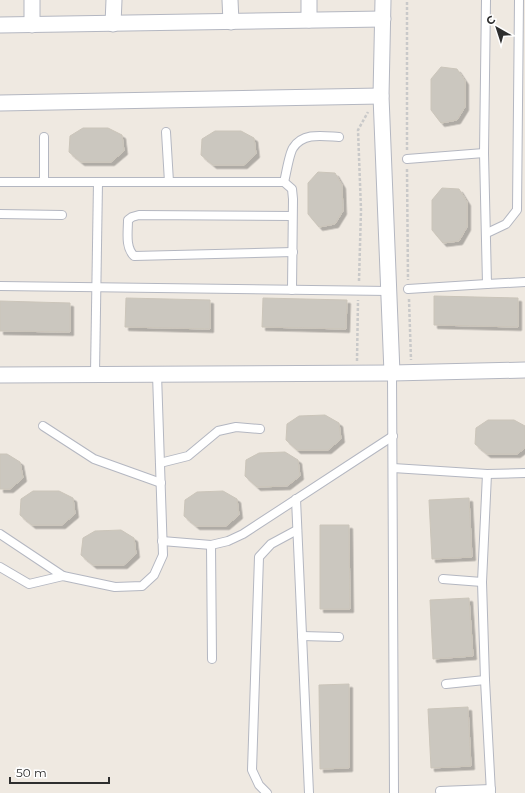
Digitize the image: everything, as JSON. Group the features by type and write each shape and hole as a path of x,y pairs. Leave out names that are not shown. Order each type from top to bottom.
{"street":[{"path":"32,0 32,25"},
{"path":"113,24 114,0"},
{"path":"230,0 230,22"},
{"path":"309,20 310,0"},
{"path":"383,0 378,96 392,373"},
{"path":"0,25 383,19"},
{"path":"0,103 378,96"},
{"path":"0,375 392,373 525,370"}],"lane":[{"path":"486,0 484,153 487,284"},
{"path":"487,232 506,224 517,210 519,0"},
{"path":"166,132 169,182"},
{"path":"284,182 292,148 304,138 316,135 339,136"},
{"path":"44,137 44,182"},
{"path":"407,159 484,153"},
{"path":"0,182 284,182 292,190 292,290"},
{"path":"95,374 98,182"},
{"path":"0,214 62,215"},
{"path":"292,216 139,215 128,220 128,248 134,256 292,252"},
{"path":"408,289 525,282"},
{"path":"0,286 389,291"},
{"path":"392,373 394,793"},
{"path":"0,534 63,576 115,587 142,586 154,575 163,555 157,374"},
{"path":"43,426 94,459 161,482"},
{"path":"160,463 188,456 218,431 236,428 260,429"},
{"path":"162,541 211,545 228,542 243,534 393,436"},
{"path":"393,468 487,474 525,473"},
{"path":"440,791 491,791 485,680 482,582 487,474"},
{"path":"296,499 310,793"},
{"path":"267,793 258,785 252,770 259,558 271,544 297,530"},
{"path":"211,545 212,660"},
{"path":"0,567 29,584 63,576"},
{"path":"443,579 482,582"},
{"path":"302,636 339,637"},
{"path":"446,684 485,680"}],"path":[{"path":"407,0 408,289 411,372"},
{"path":"356,373 360,210 358,130 378,96"}],"building":[{"path":"441,67 457,69 465,81 465,107 457,120 441,123 431,110 431,79"},
{"path":"83,128 108,128 122,135 124,151 111,162 81,162 69,152 70,136"},
{"path":"215,131 241,131 254,138 256,154 244,165 213,165 201,155 202,139"},
{"path":"318,172 335,173 342,185 343,211 335,224 319,227 308,214 308,183"},
{"path":"442,188 459,189 467,202 467,227 459,241 443,243 432,230 432,200"},
{"path":"434,296 518,298 518,327 434,325"},
{"path":"126,298 210,300 210,329 125,327"},
{"path":"263,298 347,300 346,329 262,327"},
{"path":"0,301 70,303 70,332 0,331"},
{"path":"325,415 339,423 341,439 328,450 297,450 286,440 287,424 299,416"},
{"path":"488,420 514,420 525,426 525,448 517,454 487,454 475,444 476,428"},
{"path":"285,452 298,460 300,476 287,486 257,487 245,476 246,460 259,453"},
{"path":"0,454 7,454 20,462 23,478 10,489 0,489"},
{"path":"33,491 59,491 73,498 75,514 62,525 32,525 20,515 21,499"},
{"path":"223,491 237,499 239,515 226,526 196,526 184,516 185,500 197,492"},
{"path":"469,498 472,557 432,559 429,500"},
{"path":"320,525 349,525 350,609 320,609"},
{"path":"121,530 134,538 136,554 124,565 93,565 81,555 83,538 95,531"},
{"path":"469,598 473,656 433,659 430,600"},
{"path":"349,684 349,768 320,769 319,685"},
{"path":"468,707 471,766 431,768 428,709"}]}
